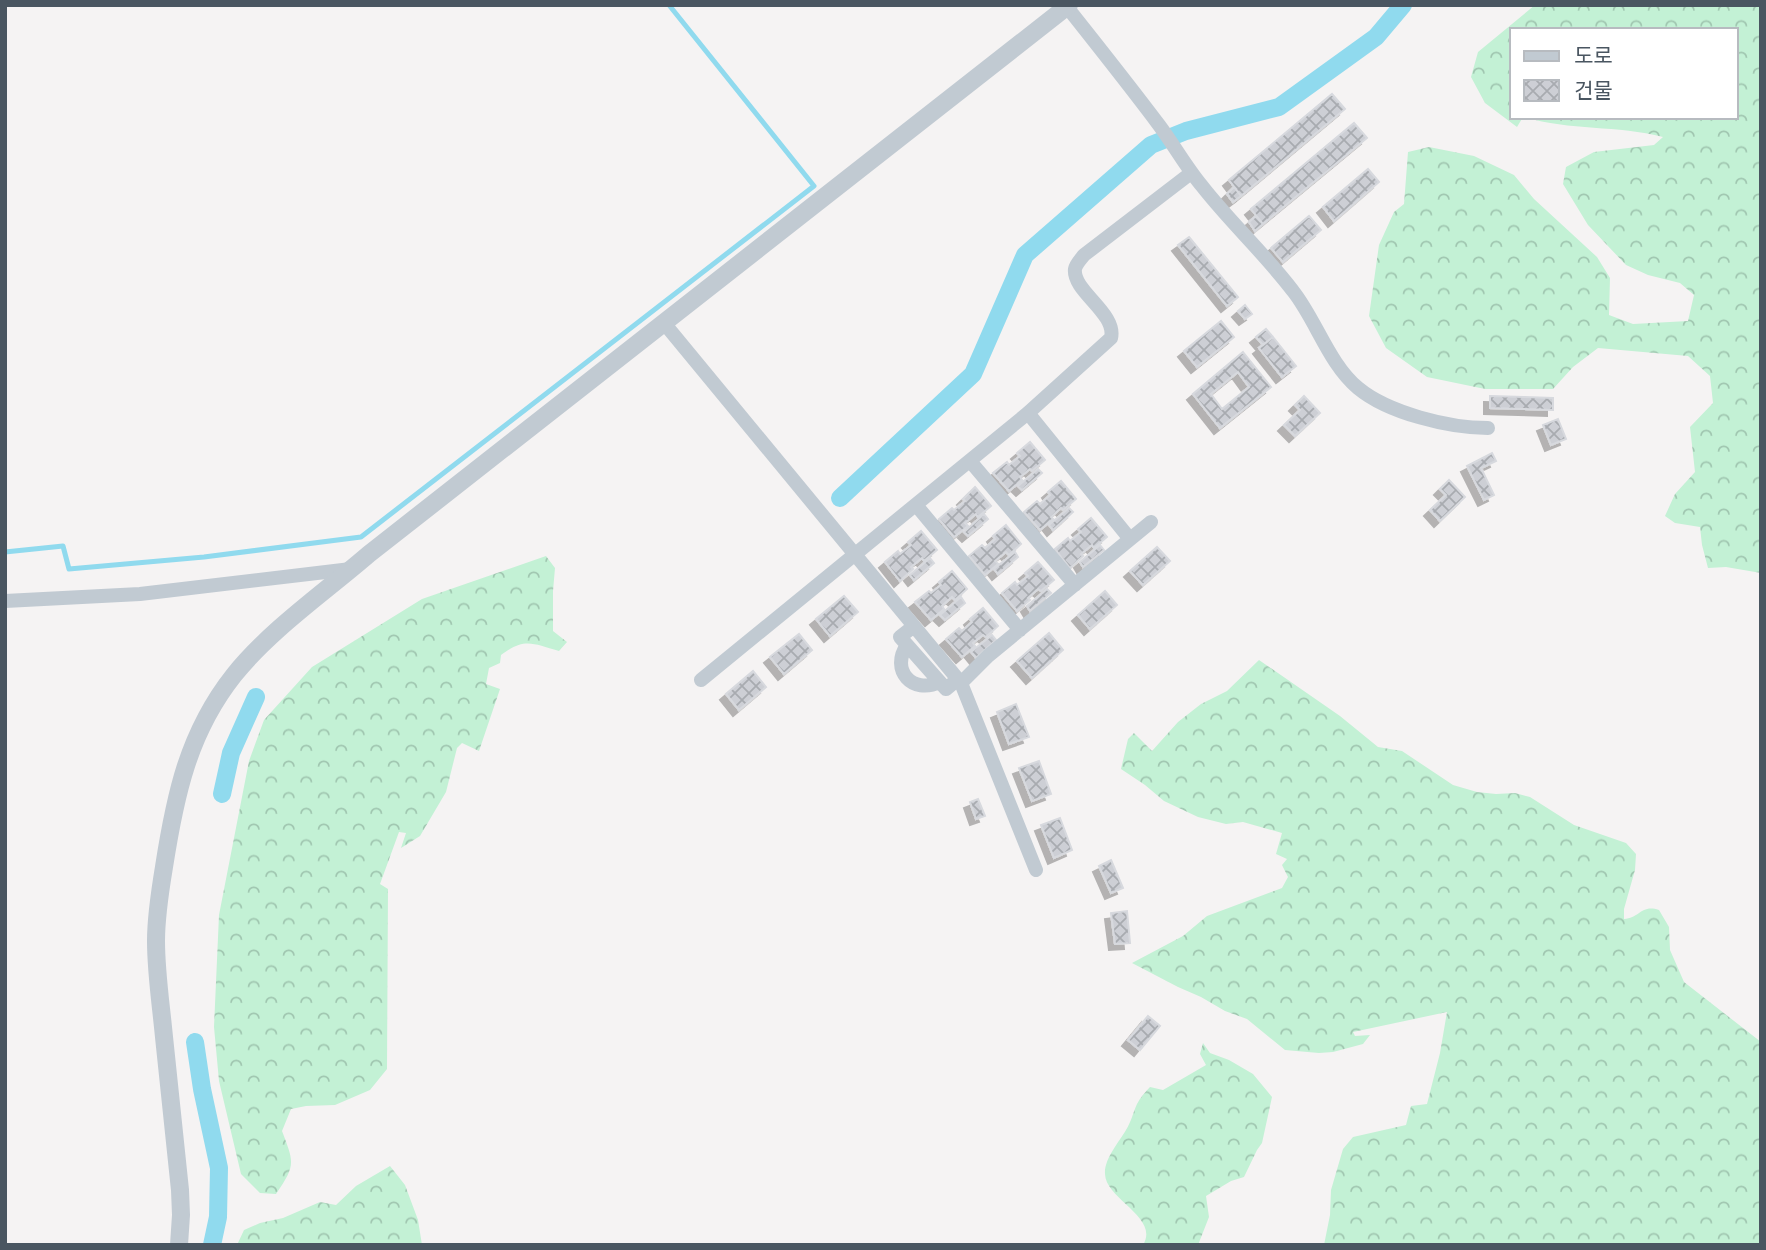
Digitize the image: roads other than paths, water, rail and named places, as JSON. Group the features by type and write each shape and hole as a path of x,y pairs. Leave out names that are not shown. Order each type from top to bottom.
{"street":[{"path":"179,1245 180,1190 156,941 171,823 180,781 199,730 220,694 236,672 293,617 351,569 1068,6 1202,187 1293,291 1313,320 1330,354 1358,388 1376,400 1405,413 1466,428 1488,428"},
{"path":"701,680 1028,413 1111,338 1113,331 1108,321 1075,278 1075,266 1084,255 1191,173"},
{"path":"664,323 959,681 1036,870"},
{"path":"1028,413 1130,539"},
{"path":"970,461 1075,584"},
{"path":"916,505 1020,630"},
{"path":"914,626 900,637 946,689 1151,522"},
{"path":"5,601 140,594 351,569"},
{"path":"907,645 901,662 902,671 907,678 922,686 940,682"}],"waterway":[{"path":"5,552 63,546 69,569 204,557 361,537 814,186 669,5"},
{"path":"840,498 973,374 1025,255 1151,145 1186,131 1279,107 1376,37 1403,5"},
{"path":"222,794 231,753 256,697"},
{"path":"195,1042 219,1168 218,1217 212,1245"}]}
